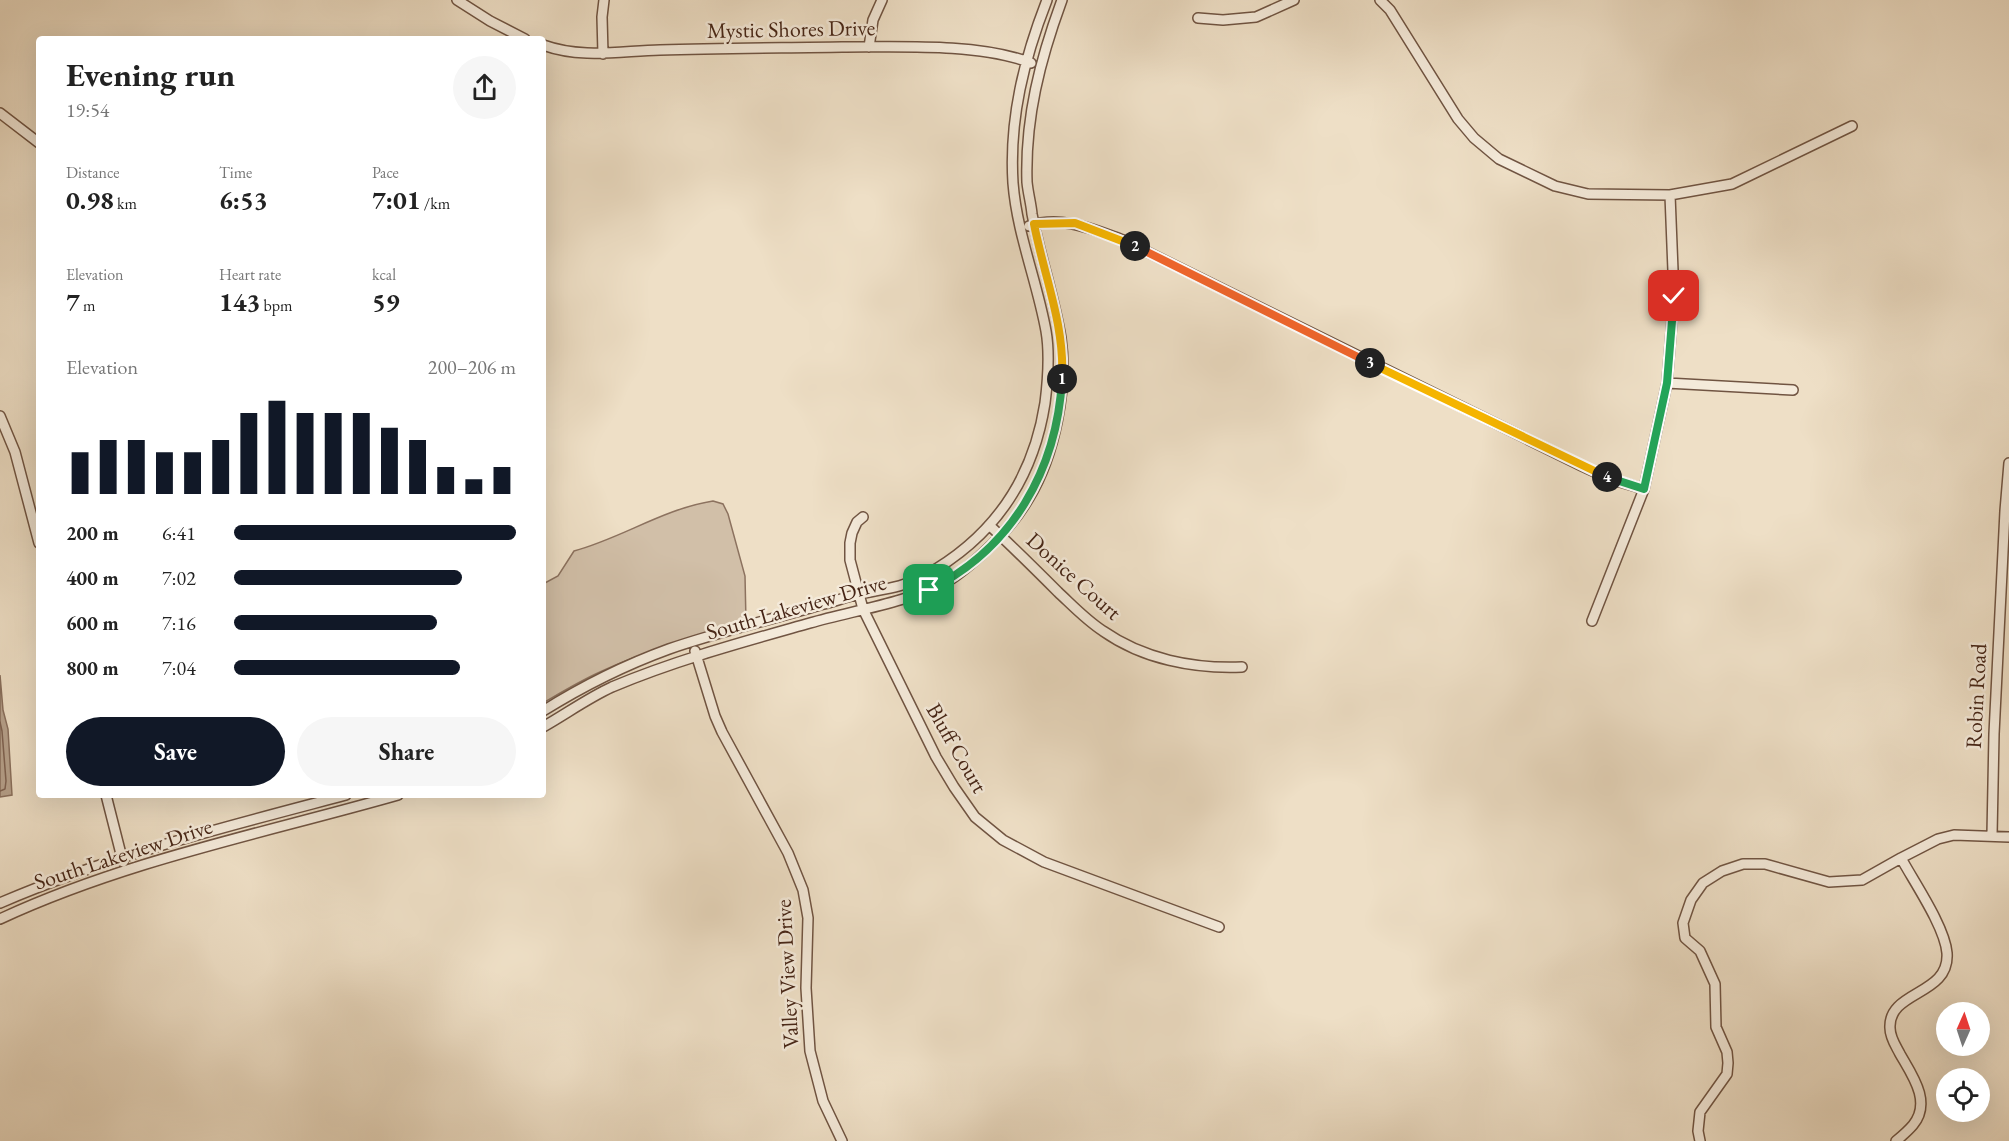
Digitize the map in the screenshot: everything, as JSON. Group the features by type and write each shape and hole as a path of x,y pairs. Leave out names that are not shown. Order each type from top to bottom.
{"street":[{"path":"457,0 519,36"},
{"path":"603,54 604,0"},
{"path":"869,47 873,20 882,0"},
{"name":"South Lakeview Drive","path":"546,709 602,678 670,649 860,594 896,588 922,577 953,558 1004,508 1026,472 1040,431 1048,378 1044,318 1021,229 1013,184 1017,97 1026,60 1047,0"},
{"name":"South Lakeview Drive","path":"546,725 610,688 697,656 929,590 964,570 1001,536 1030,497 1051,445 1061,400 1063,357 1061,337 1034,224 1027,184 1031,112 1039,66 1062,0"},
{"path":"1197,18 1223,20 1256,17 1294,0"},
{"path":"1380,0 1390,10 1458,120 1474,138 1500,159 1555,186 1588,194 1670,195 1732,183 1852,126"},
{"name":"Mystic Shores Drive","path":"546,46 573,53 603,54 658,50 869,47 972,50 1001,54 1026,60 1039,66"},
{"path":"0,113 36,141"},
{"path":"1592,621 1644,489 1667,383 1674,296 1670,195"},
{"path":"1021,229 1034,224 1075,223 1123,240 1582,466 1610,479 1644,489"},
{"path":"1667,383 1792,390"},
{"path":"0,416 15,452 36,532"},
{"name":"Robin Road","path":"1992,835 1994,734 2009,463"},
{"name":"Bluff Court","path":"864,517 857,522 850,543 850,560 863,609 936,757 975,817 1003,840 1044,862 1219,927"},
{"name":"Donice Court","path":"989,525 1080,613 1116,639 1154,656 1184,664 1215,668 1242,668"},
{"name":"Valley View Drive","path":"693,643 722,732 788,853 802,890 807,918 806,988 810,1051 823,1101 843,1141"},
{"path":"107,798 126,870"},
{"name":"South Lakeview Drive","path":"0,903 35,888 168,842 335,798"},
{"name":"South Lakeview Drive","path":"0,919 64,891 126,870 365,799 376,798"},
{"path":"1700,1141 1698,1131 1700,1112 1727,1074 1728,1064 1727,1052 1716,1027 1715,984 1700,951 1685,938 1683,923 1691,900 1703,883 1722,871 1743,864 1765,864 1829,882 1862,880 1938,838 1954,835 2009,837"},
{"path":"1896,1141 1914,1124 1921,1102 1918,1087 1893,1042 1890,1029 1891,1018 1898,1006 1938,981 1945,968 1947,953 1940,930 1901,858"}],"shaded area":[{"path":"713,501 723,504 728,514 745,576 746,622 654,650 618,664 546,701 546,582 558,576 574,551 695,505"}],"water":[{"path":"0,675 3,710 8,729 12,795 0,797"}],"route":[{"path":"929,590 964,570 1012,524 1030,497 1051,445 1061,400 1063,357 1056,310 1034,224 1075,223 1123,240 1582,466 1610,479 1644,489 1667,383 1674,296"}]}
